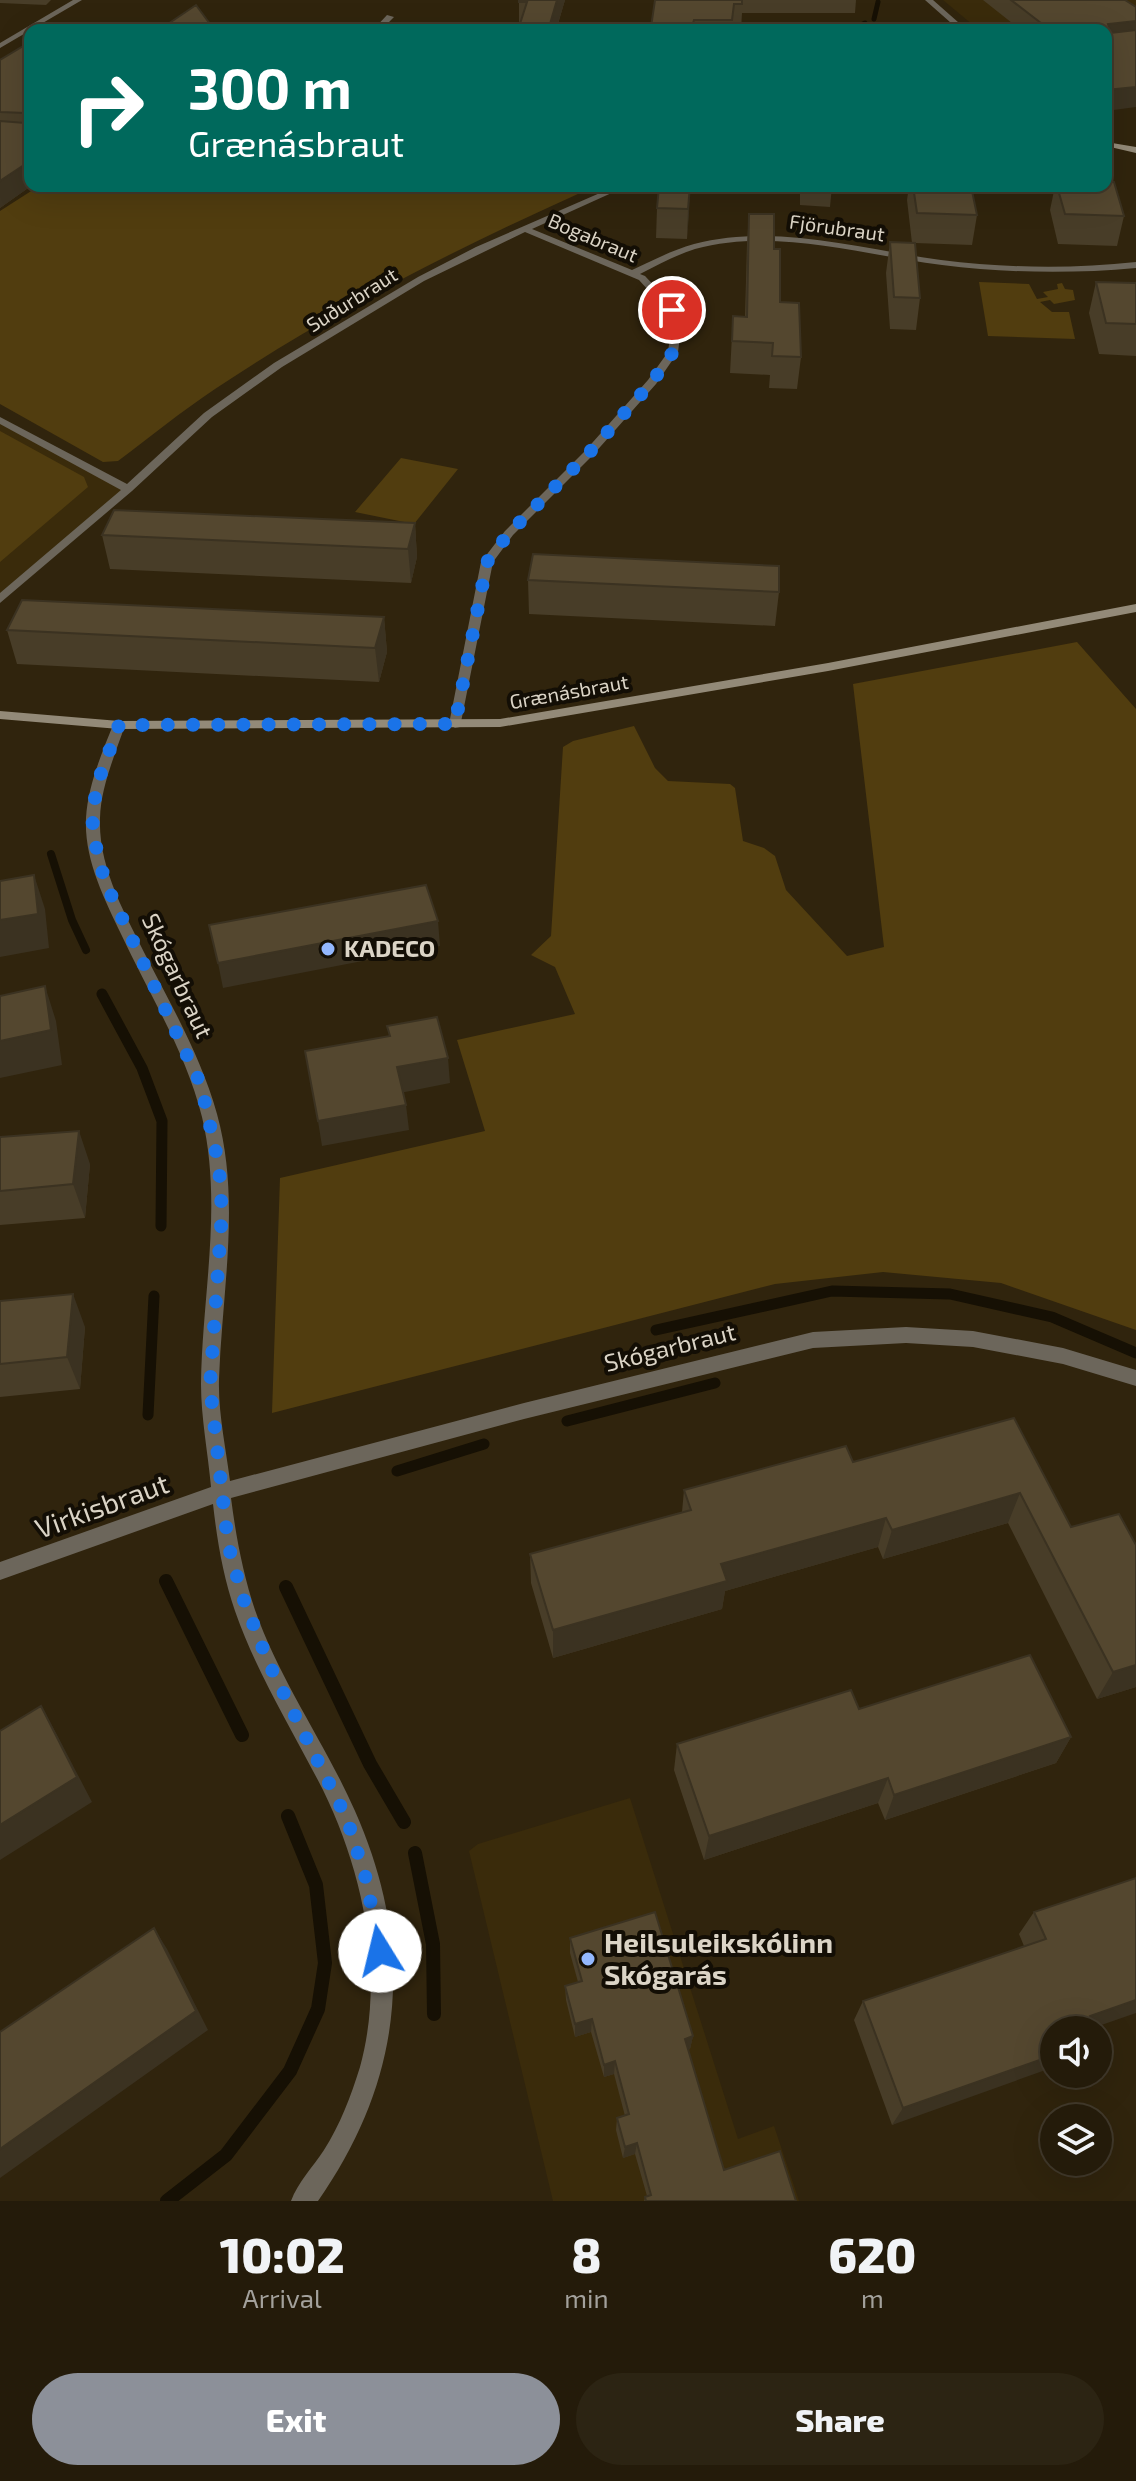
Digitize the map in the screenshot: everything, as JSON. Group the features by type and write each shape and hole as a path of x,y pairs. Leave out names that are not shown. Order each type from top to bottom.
{"street":[{"path":"38,24 78,0"},
{"path":"929,0 956,24"},
{"path":"383,24 390,17"},
{"path":"0,46 24,32"},
{"path":"1112,145 1136,150"},
{"name":"Suðurbraut","path":"0,599 128,489 208,415 278,365 421,279 607,192"},
{"name":"Bogabraut","path":"455,724 487,562 509,533 589,453 652,382 673,352 676,329 672,310 634,273 525,229"},
{"name":"Fjörubraut","path":"634,273 673,254 706,244 759,238 817,241 971,266 1088,269 1136,265"},
{"path":"0,420 128,489"},
{"name":"Grænásbraut","path":"0,715 119,725 500,723 1136,608"},
{"name":"Skógarbraut","path":"119,725 96,787 92,831 105,882 201,1085 219,1166 222,1213 210,1386 228,1544 243,1598 278,1684 347,1819 377,1924 382,1977 381,2016 370,2080 353,2124 320,2180 303,2201"},
{"name":"Skógarbraut","path":"222,1492 524,1411 813,1340 890,1335 973,1339 1063,1356 1136,1378"},
{"name":"Virkisbraut","path":"0,1571 222,1492"}],"shaded area":[{"path":"943,0 1136,0 1136,54 1112,35 1112,24 972,24"},
{"path":"30,192 582,192 446,256 305,332 215,389 118,461 103,462 0,404 0,211"},
{"path":"979,282 1029,284 1037,299 1048,297 1043,292 1058,289 1057,284 1062,283 1065,289 1073,290 1075,300 1054,304 1050,300 1040,302 1052,312 1069,312 1075,339 988,336"},
{"path":"0,420 128,489 0,599"},
{"path":"0,431 84,477 88,487 0,562"},
{"path":"401,458 458,469 414,524 355,512"},
{"path":"1077,642 1136,709 1136,1330 1001,1283 883,1272 775,1284 272,1413 280,1178 485,1131 457,1040 575,1014 555,967 531,955 551,936 563,747 573,741 634,726 655,768 668,781 730,784 735,788 743,841 764,848 775,856 786,890 847,956 884,947 853,684"},
{"name":"Heilsuleikskólinn Skógarás","path":"630,1798 738,2139 774,2126 799,2201 553,2201 469,1851 478,1844"}],"building":[{"path":"557,0 550,24 520,24 527,2 519,2"},
{"path":"655,0 742,0 742,4 734,4 732,20 694,20 693,24 651,24"},
{"path":"1011,0 1125,0 1136,7 1136,21 1042,24"},
{"path":"196,5 210,24 168,24"},
{"path":"1136,30 1136,87 1112,89 1112,33"},
{"path":"24,46 24,113 0,112 0,60"},
{"path":"0,121 24,123 24,165 0,181"},
{"path":"1114,182 1124,216 1065,214 1059,192 1112,192"},
{"path":"658,192 689,192 688,209 657,208"},
{"path":"914,192 972,192 977,215 917,213"},
{"path":"749,214 774,214 774,249 780,249 780,302 799,303 801,357 772,356 773,343 732,341 733,316 747,317"},
{"path":"890,242 915,243 920,298 894,297"},
{"path":"1096,282 1136,283 1136,324 1106,323"},
{"path":"114,510 415,523 408,549 102,535"},
{"path":"533,554 779,566 779,592 528,580"},
{"path":"22,600 384,617 375,648 7,630"},
{"path":"34,875 38,914 0,920 0,881"},
{"path":"426,885 438,921 218,963 209,925"},
{"path":"45,986 51,1030 0,1041 0,996"},
{"path":"437,1017 448,1058 397,1067 406,1105 318,1121 305,1051 390,1036 387,1026"},
{"path":"79,1131 73,1184 0,1191 0,1137"},
{"path":"73,1294 67,1357 0,1364 0,1301"},
{"path":"1014,1418 1071,1527 1119,1514 1136,1545 1136,1665 1113,1672 1020,1493 892,1530 886,1518 721,1564 727,1581 553,1630 530,1554 691,1510 684,1490 846,1446 853,1462"},
{"path":"1030,1655 1071,1737 894,1795 888,1778 709,1836 677,1744 851,1690 859,1709"},
{"path":"41,1706 77,1777 0,1825 0,1731"},
{"path":"1136,1878 1136,2000 1090,2016 1040,2016 1040,2060 903,2108 863,2001 1046,1939 1034,1912"},
{"path":"655,1912 693,2036 685,2039 724,2170 780,2151 796,2201 646,2201 645,2197 651,2195 637,2143 625,2147 617,2118 629,2114 615,2061 604,2065 592,2019 575,2024 565,1986 582,1981 570,1938"},
{"path":"154,1928 196,2011 0,2149 0,2032"}],"waterway":[{"path":"874,19 878,2"},
{"path":"51,854 72,920 86,950"},
{"path":"102,994 142,1068 162,1121 161,1226"},
{"path":"656,1330 832,1291 950,1294 1052,1317 1136,1353"},
{"path":"148,1415 154,1296"},
{"path":"567,1421 715,1383"},
{"path":"397,1471 484,1444"},
{"path":"166,1581 242,1735"},
{"path":"286,1587 370,1764 404,1822"},
{"path":"167,2201 226,2155 290,2071 318,2009 325,1963 316,1885 288,1816"},
{"path":"415,1853 433,1944 434,2014"}],"place":[{"name":"KADECO","path":"328,949"},
{"name":"Heilsuleikskólinn Skógarás","path":"588,1959"}],"route":[{"path":"380,1951 366,1879 347,1819 269,1664 243,1598 228,1544 210,1386 220,1262 222,1213 219,1166 201,1085 105,882 92,831 96,787 119,725 455,724 487,562 509,533 589,453 652,382 673,352 676,329 672,310"}]}
